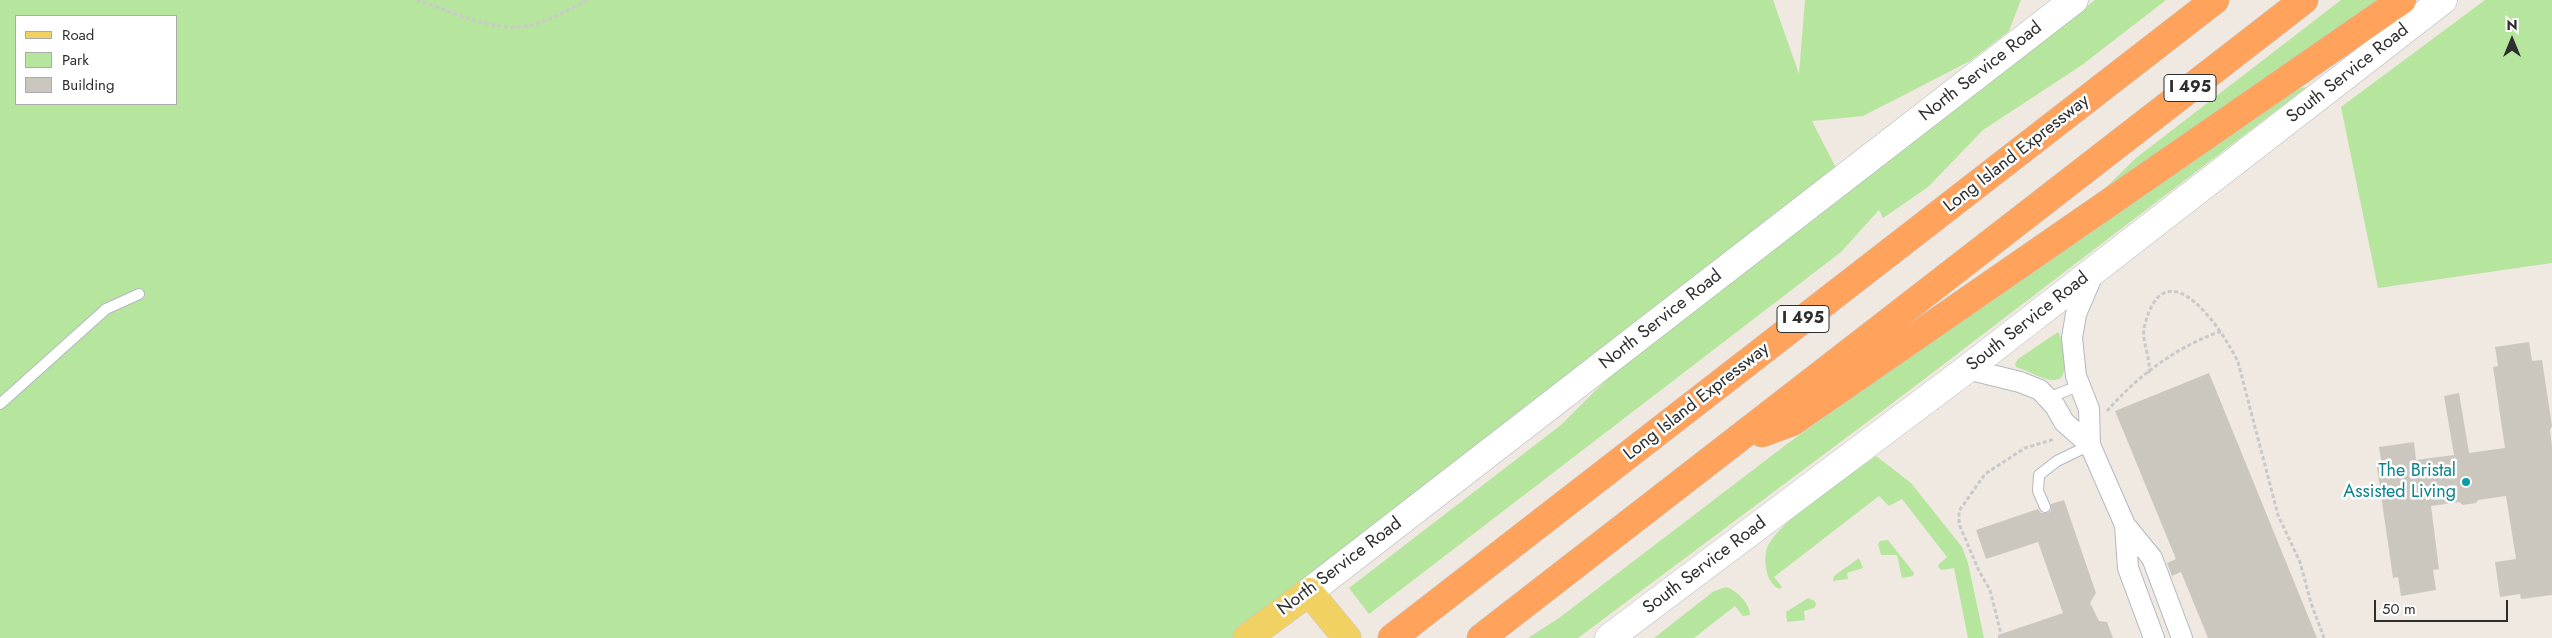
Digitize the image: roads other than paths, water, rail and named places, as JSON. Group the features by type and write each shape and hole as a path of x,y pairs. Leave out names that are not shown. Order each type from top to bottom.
{"highway":[{"name":"Long Island Expressway","path":"1392,638 2215,0"},
{"name":"I 495","path":"1481,638 2304,0"},
{"path":"1730,446 1792,422 2402,0"}],"main road":[{"name":"North Service Road","path":"1246,638 1310,592 2074,0"},
{"name":"South Service Road","path":"1609,638 1967,369 2443,0"},
{"path":"1310,592 1344,635"}],"street":[{"path":"2094,270 2073,325 2072,350 2078,386 2089,409 2090,445 2125,525 2152,558 2182,638"},
{"path":"1967,369 2031,386 2048,398 2064,422 2090,445"},
{"path":"2125,525 2128,568 2154,638"}],"lane":[{"path":"0,404 106,309 138,294"},
{"path":"2048,398 2078,386"},
{"path":"2045,507 2038,491 2039,475 2057,461 2090,445"}],"place":[{"name":"The Bristal Assisted Living","path":"2466,482"}]}
